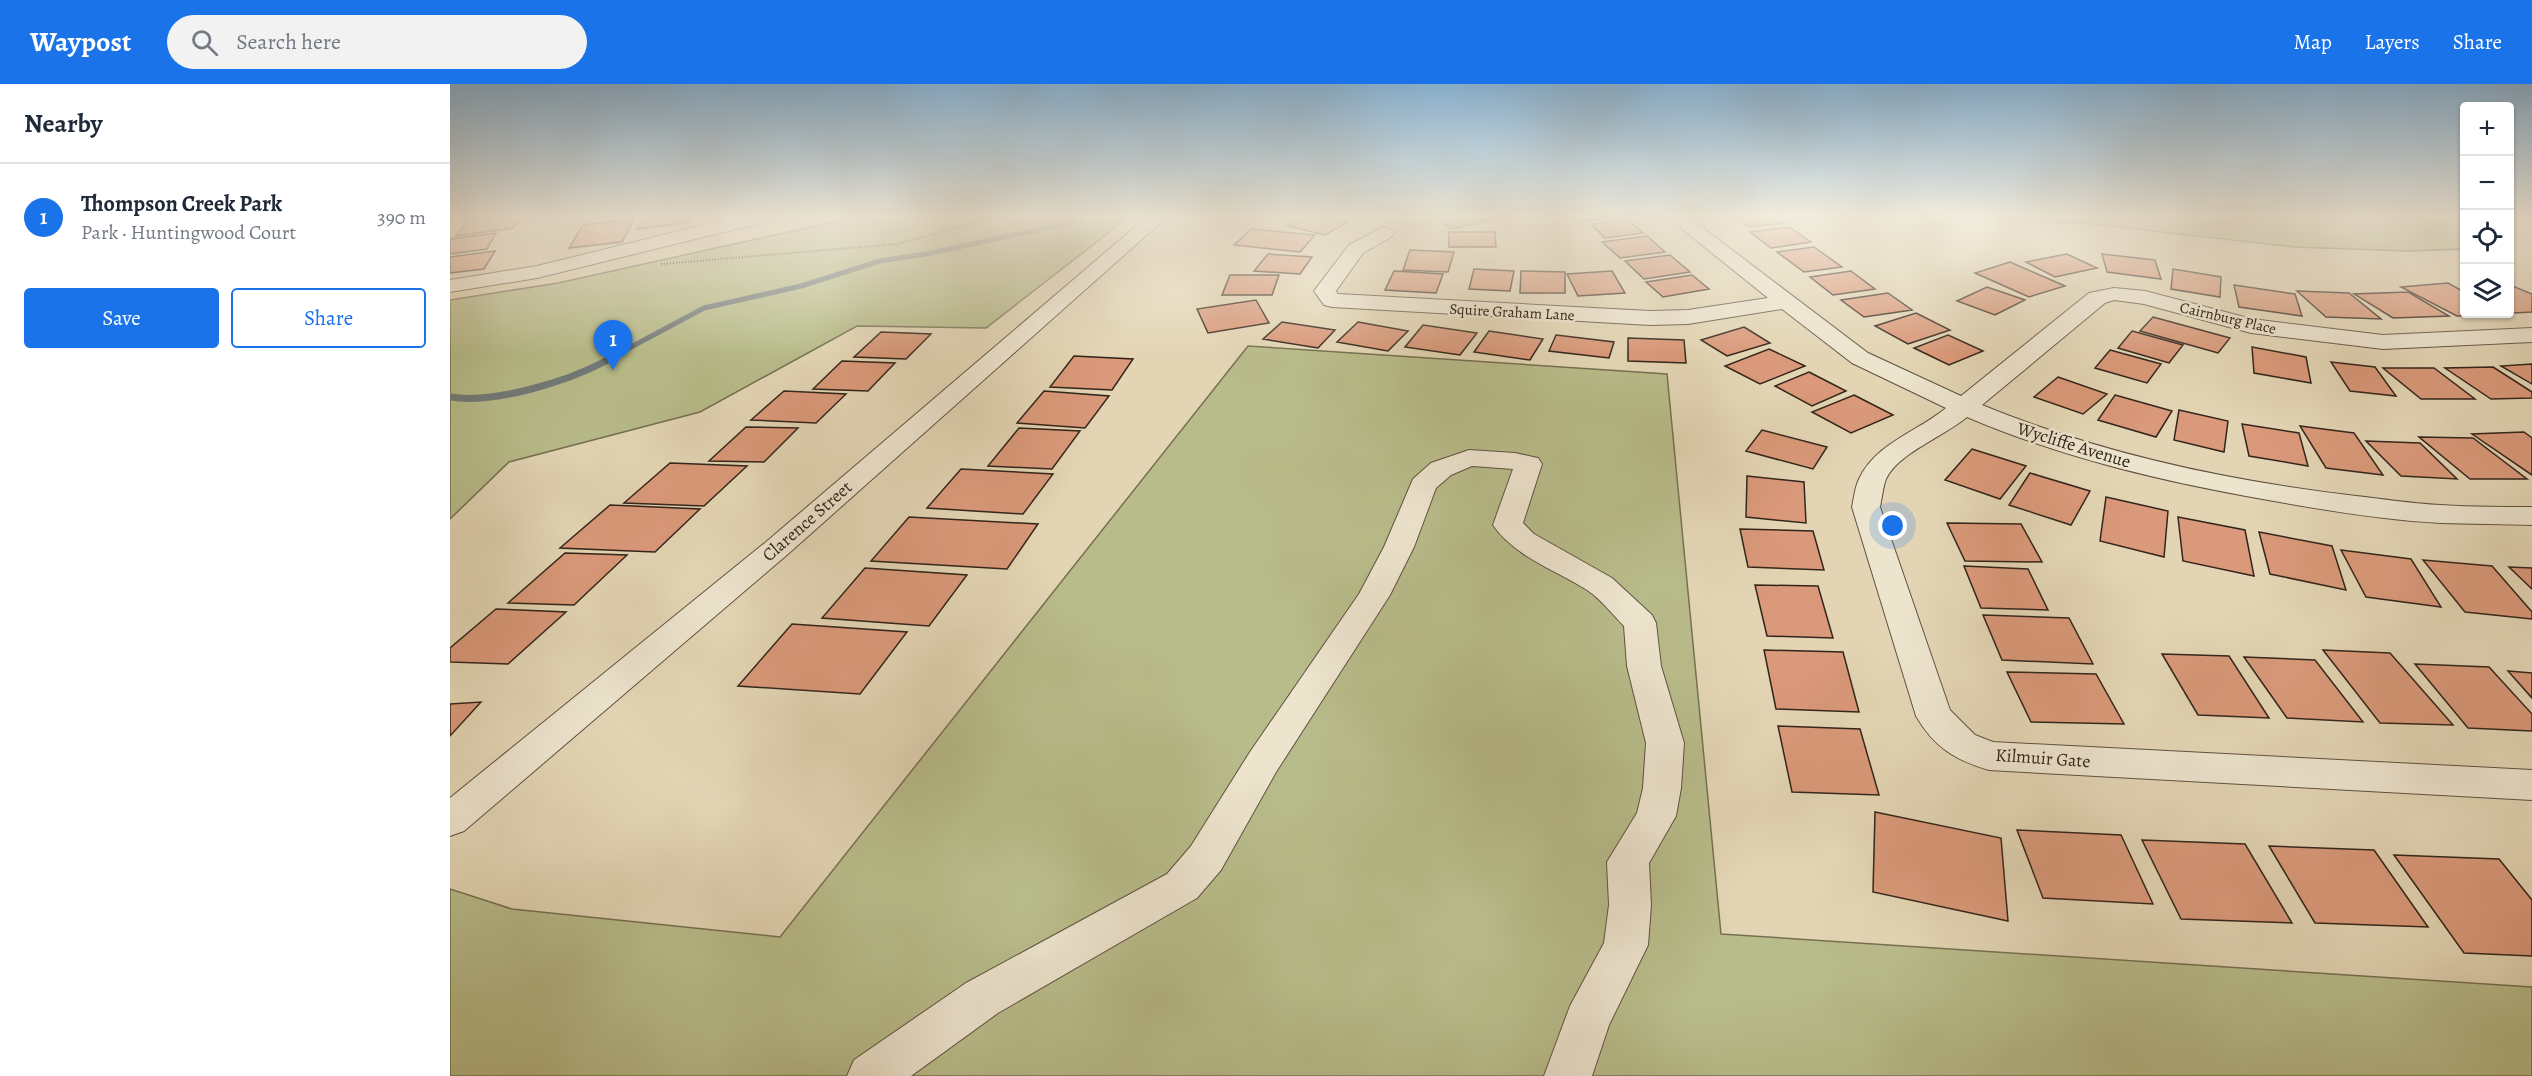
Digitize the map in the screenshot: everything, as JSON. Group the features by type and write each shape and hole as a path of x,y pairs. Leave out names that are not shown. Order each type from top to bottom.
{"street":[{"path":"450,286 537,272 576,262"},
{"name":"Clarence Street","path":"450,820 777,548 1106,262"},
{"name":"Squire Graham Lane","path":"1346,262 1325,291 1332,300 1650,318 1688,317 1786,302"},
{"name":"Wycliffe Avenue","path":"1735,262 1860,358 2010,426 2097,455 2206,481 2316,500 2439,514 2532,516"},
{"name":"Cairnburg Place","path":"1963,406 2097,298 2114,294 2145,298 2251,326 2383,342 2532,335"},
{"name":"Kilmuir Gate","path":"1963,406 1942,424 1888,457 1872,480 1866,507 1934,716 1962,745 1989,756 2532,785"},
{"path":"871,1076 982,998 1182,886 1206,858 1263,762 1374,595 1399,547 1423,485 1441,469 1469,458 1528,464 1508,525 1523,540 1601,585 1640,623 1644,666 1665,743 1662,788 1656,816 1628,862 1630,905 1626,945 1587,1021 1568,1076"}],"path":[{"path":"656,264 681,262"}],"green space":[{"path":"652,262 1070,262 986,328 857,326 700,412 509,462 450,519 450,300 558,283"},
{"path":"1248,346 1667,374 1721,934 2532,987 2532,1076 450,1076 450,889 512,909 780,937"}],"building":[{"path":"450,262 488,262 484,269 450,273"},
{"path":"1261,262 1308,262 1300,274 1254,271"},
{"path":"1406,262 1451,262 1448,272 1403,270"},
{"path":"1626,262 1679,262 1690,272 1644,279"},
{"path":"1791,262 1835,262 1842,267 1804,272"},
{"path":"2011,262 2065,286 2029,297 1975,273"},
{"path":"2027,262 2085,262 2097,268 2055,277"},
{"path":"2104,262 2156,262 2161,279 2107,272"},
{"path":"1474,269 1514,271 1510,291 1469,289"},
{"path":"2173,269 2221,277 2220,297 2171,289"},
{"path":"1394,271 1443,274 1436,293 1385,290"},
{"path":"1521,271 1565,272 1565,293 1520,293"},
{"path":"1612,271 1625,293 1578,296 1567,274"},
{"path":"1851,271 1875,289 1833,295 1810,277"},
{"path":"1230,275 1279,275 1272,295 1222,295"},
{"path":"1692,275 1709,289 1663,297 1646,282"},
{"path":"2448,283 2460,290 2460,316 2457,316 2401,287"},
{"path":"2234,285 2295,294 2302,316 2239,307"},
{"path":"1987,287 2025,300 1995,315 1957,301"},
{"path":"2514,287 2532,294 2532,312 2514,313"},
{"path":"2297,291 2349,293 2381,319 2326,317"},
{"path":"2408,292 2449,316 2393,318 2354,294"},
{"path":"1888,293 1912,310 1864,317 1841,300"},
{"path":"1256,300 1269,323 1208,333 1197,309"},
{"path":"1916,313 1950,330 1908,344 1875,326"},
{"path":"2153,317 2230,338 2218,353 2140,331"},
{"path":"1282,322 1335,330 1318,348 1263,339"},
{"path":"1358,322 1408,331 1388,351 1337,342"},
{"path":"1423,325 1477,333 1460,355 1405,347"},
{"path":"1744,327 1770,343 1727,356 1701,340"},
{"path":"1489,331 1543,339 1530,360 1474,352"},
{"path":"2132,331 2183,345 2169,363 2118,348"},
{"path":"881,332 931,334 906,359 854,357"},
{"path":"1556,335 1614,342 1609,358 1549,351"},
{"path":"1948,335 1983,351 1949,365 1914,348"},
{"path":"1628,338 1684,340 1686,363 1628,361"},
{"path":"2252,347 2306,357 2311,383 2254,373"},
{"path":"1769,349 1805,366 1760,384 1725,366"},
{"path":"2110,350 2161,364 2147,383 2095,368"},
{"path":"1074,356 1133,359 1112,390 1050,387"},
{"path":"842,361 895,363 868,391 813,389"},
{"path":"2331,362 2375,367 2396,396 2350,391"},
{"path":"2532,364 2532,384 2501,366"},
{"path":"2493,367 2532,392 2532,398 2491,399 2445,368"},
{"path":"2383,368 2434,368 2475,399 2421,399"},
{"path":"1809,372 1846,391 1812,406 1775,386"},
{"path":"2058,377 2107,394 2083,414 2034,397"},
{"path":"784,391 846,394 816,423 751,420"},
{"path":"1044,391 1109,396 1085,428 1017,423"},
{"path":"1854,395 1893,415 1851,433 1812,412"},
{"path":"2115,395 2172,411 2156,437 2098,420"},
{"path":"2179,410 2228,421 2224,452 2174,440"},
{"path":"2242,424 2299,433 2308,466 2249,456"},
{"path":"2300,426 2354,433 2383,475 2326,468"},
{"path":"746,427 798,428 764,462 709,461"},
{"path":"1019,428 1080,431 1052,469 988,466"},
{"path":"1762,430 1827,447 1813,469 1746,451"},
{"path":"2524,432 2532,438 2532,475 2472,434"},
{"path":"2419,437 2473,438 2527,479 2470,479"},
{"path":"2366,441 2420,443 2457,479 2401,476"},
{"path":"1972,449 2026,466 2000,499 1945,480"},
{"path":"670,463 747,466 704,506 624,503"},
{"path":"961,469 1053,474 1023,514 927,508"},
{"path":"2030,473 2090,491 2071,525 2009,505"},
{"path":"1747,476 1804,482 1806,523 1746,517"},
{"path":"2106,497 2168,511 2164,557 2100,541"},
{"path":"610,505 700,509 655,552 560,548"},
{"path":"909,517 1038,524 1007,569 871,561"},
{"path":"2178,517 2245,530 2254,576 2183,561"},
{"path":"1947,523 2021,524 2042,562 1965,561"},
{"path":"1740,529 1813,531 1824,570 1748,567"},
{"path":"2259,532 2332,546 2346,590 2270,574"},
{"path":"2341,550 2411,559 2441,607 2366,597"},
{"path":"565,553 627,555 574,605 508,603"},
{"path":"2423,560 2492,566 2532,612 2532,619 2465,612"},
{"path":"1964,566 2028,569 2048,610 1981,608"},
{"path":"2509,567 2532,568 2532,589"},
{"path":"865,568 967,575 929,626 822,618"},
{"path":"1755,585 1818,586 1833,638 1767,636"},
{"path":"496,609 566,612 508,664 450,662 450,648"},
{"path":"1983,615 2069,618 2093,664 2002,660"},
{"path":"792,624 907,632 860,694 738,686"},
{"path":"1764,650 1843,652 1859,712 1776,709"},
{"path":"2323,650 2390,653 2453,725 2380,723"},
{"path":"2162,654 2229,656 2269,718 2198,715"},
{"path":"2244,657 2315,660 2363,722 2287,718"},
{"path":"2415,664 2489,667 2532,714 2532,731 2468,728"},
{"path":"2508,671 2532,673 2532,698"},
{"path":"2007,672 2096,674 2124,724 2031,722"},
{"path":"481,702 450,736 450,704"},
{"path":"1778,726 1860,729 1879,795 1792,792"},
{"path":"1875,812 2001,838 2008,921 1873,892"},
{"path":"2017,830 2121,835 2153,904 2043,898"},
{"path":"2142,840 2245,844 2292,923 2181,919"},
{"path":"2269,846 2374,850 2428,927 2315,923"},
{"path":"2394,855 2499,859 2532,900 2532,956 2464,953"}],"waterway":[{"path":"603,362 704,308 801,286 876,262"},
{"path":"450,397 487,397 530,390 606,361"}],"place":[{"name":"Thompson Creek Park","path":"613,370"}]}
